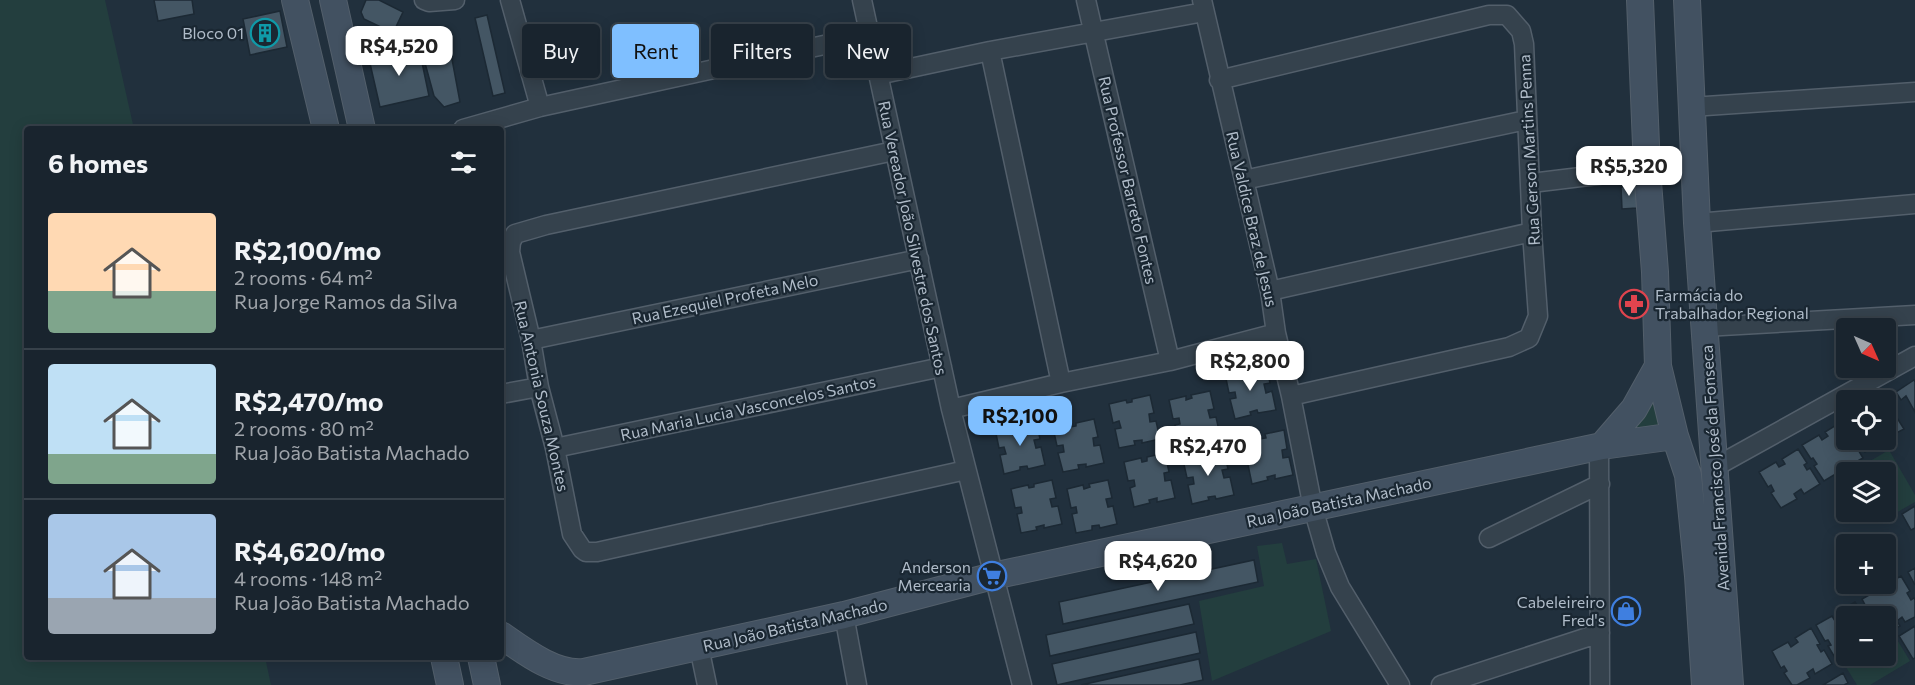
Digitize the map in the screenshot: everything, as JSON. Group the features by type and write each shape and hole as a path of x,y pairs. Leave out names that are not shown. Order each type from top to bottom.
{"main road":[{"path":"296,0 325,126"},
{"path":"333,0 361,126"},
{"name":"Avenida Francisco José da Fonseca","path":"1640,0 1658,366 1675,436 1688,475 1698,576 1705,685"},
{"name":"Avenida Francisco José da Fonseca","path":"1693,0 1691,107 1697,223 1731,685"},
{"path":"1600,447 1634,409 1658,366"},
{"name":"Rua João Batista Machado","path":"575,677 844,615 993,576 1600,447 1675,436"},
{"path":"504,637 541,660 575,677"},
{"path":"445,660 450,685"},
{"path":"482,660 487,685"}],"street":[{"path":"424,0 429,2 455,0"},
{"path":"510,0 540,107"},
{"name":"Rua Vereador João Silvestre dos Santos","path":"862,0 867,24"},
{"name":"Rua Professor Barreto Fontes","path":"1086,0 1170,360"},
{"path":"911,68 1093,33 1203,6"},
{"name":"Rua Valdice Braz de Jesus","path":"1203,6 1270,291 1276,333 1291,396 1312,508 1334,575 1401,685"},
{"name":"Rua Gerson Martins Penna","path":"1219,80 1489,15 1507,15 1521,31 1524,44 1532,232 1539,316 1529,338 1509,347 1291,396"},
{"path":"474,126 540,107 825,45"},
{"path":"990,51 1060,383"},
{"name":"Rua Vereador João Silvestre dos Santos","path":"879,78 951,410 1022,685"},
{"path":"1691,107 1915,92"},
{"path":"1244,180 1526,120"},
{"name":"Rua Antonia Souza Montes","path":"894,151 522,230 515,234 510,252 531,340 539,387 555,448 572,534 582,549 591,553 966,470"},
{"path":"1531,183 1647,170"},
{"path":"1697,223 1915,204"},
{"path":"1270,291 1532,232"},
{"name":"Rua Ezequiel Profeta Melo","path":"531,340 919,259"},
{"path":"1704,327 1915,315"},
{"path":"951,410 1060,383 1170,360 1276,333"},
{"path":"1715,467 1915,356"},
{"name":"Rua Maria Lucia Vasconcelos Santos","path":"555,448 942,367"},
{"path":"504,393 539,387"},
{"path":"1600,447 1600,685"},
{"path":"1489,538 1600,484"},
{"path":"844,615 857,685"},
{"path":"1441,685 1600,633"},
{"path":"699,647 707,685"}],"green space":[{"path":"0,0 105,0 133,126 24,126 24,660 266,660 271,685 0,685"},
{"path":"1656,392 1663,428 1617,438"},
{"path":"1889,450 1896,462 1868,462"},
{"path":"1896,462 1915,495 1915,502 1896,513"},
{"path":"1282,543 1287,564 1316,559 1331,631 1212,681 1199,601 1264,586 1257,546"},
{"path":"1896,638 1910,661 1870,685 1857,685 1846,667 1896,666"}],"building":[{"path":"154,0 192,0 194,14 158,21"},
{"path":"366,0 379,0 403,12 393,33 364,19 361,12"},
{"name":"Bloco 01","path":"280,11 287,47 250,55 243,19"},
{"path":"487,15 505,93 493,96 475,18"},
{"path":"446,27 460,102 444,107 434,96 419,41 427,28"},
{"path":"419,48 429,96 380,107 369,59"},
{"path":"1637,186 1637,208 1622,209 1621,187"},
{"path":"1266,365 1270,383 1264,384 1266,393 1272,391 1276,410 1258,413 1257,410 1250,412 1251,415 1235,419 1230,399 1236,398 1235,392 1229,393 1225,374 1242,370 1243,374 1248,372 1248,369"},
{"path":"1914,380 1915,412 1906,396 1901,400 1896,392"},
{"path":"1210,391 1214,409 1208,410 1210,418 1216,417 1220,435 1202,439 1202,436 1194,438 1195,441 1179,444 1175,425 1180,424 1179,418 1173,419 1169,400 1186,396 1186,400 1192,398 1191,395"},
{"path":"1150,395 1154,413 1149,414 1150,422 1156,421 1160,439 1142,443 1142,440 1134,441 1135,445 1119,448 1115,429 1121,428 1119,421 1113,423 1109,404 1126,400 1127,403 1132,402 1132,399"},
{"path":"1896,416 1904,429 1896,433"},
{"path":"1094,419 1098,437 1093,438 1094,446 1100,445 1104,463 1086,467 1086,464 1078,465 1079,469 1063,472 1058,453 1064,452 1063,445 1057,446 1053,428 1070,424 1071,427 1076,426 1076,423"},
{"path":"1036,420 1040,439 1034,440 1036,448 1041,447 1045,465 1028,469 1027,466 1020,467 1020,470 1004,474 1000,455 1006,454 1004,447 999,448 995,429 1011,426 1012,429 1018,428 1017,425"},
{"path":"1836,425 1836,450 1858,450 1863,458 1856,462 1836,462 1836,474 1824,481 1814,466 1817,464 1802,445 1819,435 1822,440 1828,436 1825,432"},
{"path":"1284,430 1287,449 1282,450 1283,458 1289,457 1293,475 1275,479 1275,475 1267,477 1268,480 1252,484 1248,465 1253,463 1252,457 1247,458 1243,439 1259,435 1260,439 1266,438 1265,434"},
{"path":"1798,449 1807,463 1804,465 1807,470 1810,468 1820,484 1804,494 1801,489 1794,494 1797,499 1781,508 1771,493 1774,491 1771,485 1768,487 1759,472 1776,462 1779,467 1785,464 1782,459"},
{"path":"1224,451 1228,469 1222,470 1224,478 1230,477 1234,495 1216,499 1215,496 1208,497 1209,500 1192,504 1188,485 1194,484 1193,477 1187,478 1183,460 1200,456 1201,459 1206,458 1206,454"},
{"path":"1165,453 1169,472 1164,473 1165,481 1171,480 1175,498 1157,502 1157,498 1149,500 1150,503 1134,507 1130,488 1135,486 1134,480 1128,481 1124,462 1141,458 1142,462 1147,461 1147,457"},
{"path":"1052,480 1056,498 1050,499 1052,507 1058,506 1062,524 1044,528 1044,525 1036,527 1037,530 1021,533 1017,514 1022,513 1021,507 1015,508 1011,489 1028,485 1029,488 1034,487 1034,484"},
{"path":"1108,480 1112,498 1106,499 1108,507 1113,506 1117,524 1100,528 1099,525 1092,526 1092,530 1076,533 1072,514 1077,513 1076,507 1071,508 1067,489 1083,485 1084,489 1090,487 1089,484"},
{"path":"1915,506 1915,528 1911,530 1902,514"},
{"path":"1254,560 1258,582 1063,624 1059,602"},
{"path":"1915,568 1915,585 1908,572"},
{"path":"1901,576 1910,591 1907,593 1911,600 1914,598 1915,600 1915,617 1905,622 1902,617 1897,621 1900,626 1896,628 1896,606 1866,606 1862,599 1871,594 1896,594 1896,579"},
{"path":"1189,604 1194,624 1050,656 1046,635"},
{"path":"1832,616 1835,621 1836,659 1828,646 1831,645 1828,640 1825,641 1816,625"},
{"path":"1915,626 1915,658 1913,659 1899,636"},
{"path":"1811,628 1820,644 1817,645 1821,652 1824,650 1832,664 1815,674 1813,669 1807,673 1810,678 1797,685 1792,685 1784,673 1787,671 1784,666 1781,668 1772,651 1788,642 1791,647 1798,642 1795,638"},
{"path":"1196,632 1200,653 1057,685 1052,664"},
{"path":"1199,659 1203,680 1180,685 1081,685"},
{"path":"1843,673 1848,683 1823,685"}],"place":[{"name":"Bloco 01","path":"265,33"},
{"name":"Farmácia do Trabalhador Regional","path":"1634,304"},
{"name":"Anderson Mercearia","path":"992,576"},
{"name":"Cabeleireiro Fred's","path":"1626,611"}]}
